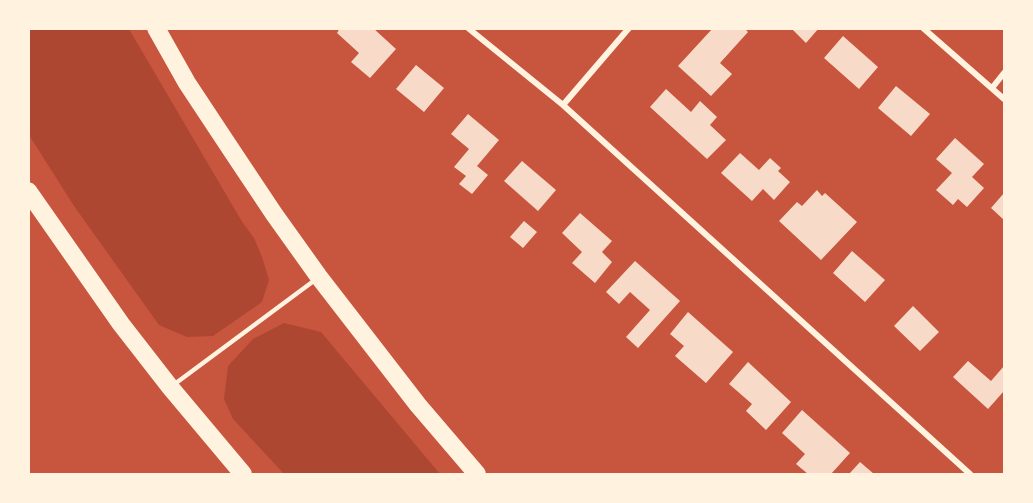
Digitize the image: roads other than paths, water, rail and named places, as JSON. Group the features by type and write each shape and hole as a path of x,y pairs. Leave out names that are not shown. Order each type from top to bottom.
{"highway":[{"path":"156,28 187,83 319,277 418,405 477,474"},
{"path":"29,192 76,261 170,387 243,474"}],"street":[{"path":"468,28 562,105 969,474"},
{"path":"562,105 629,28"},
{"path":"923,28 1005,99"},
{"path":"992,88 1005,73"}],"lane":[{"path":"170,387 319,277"}]}
